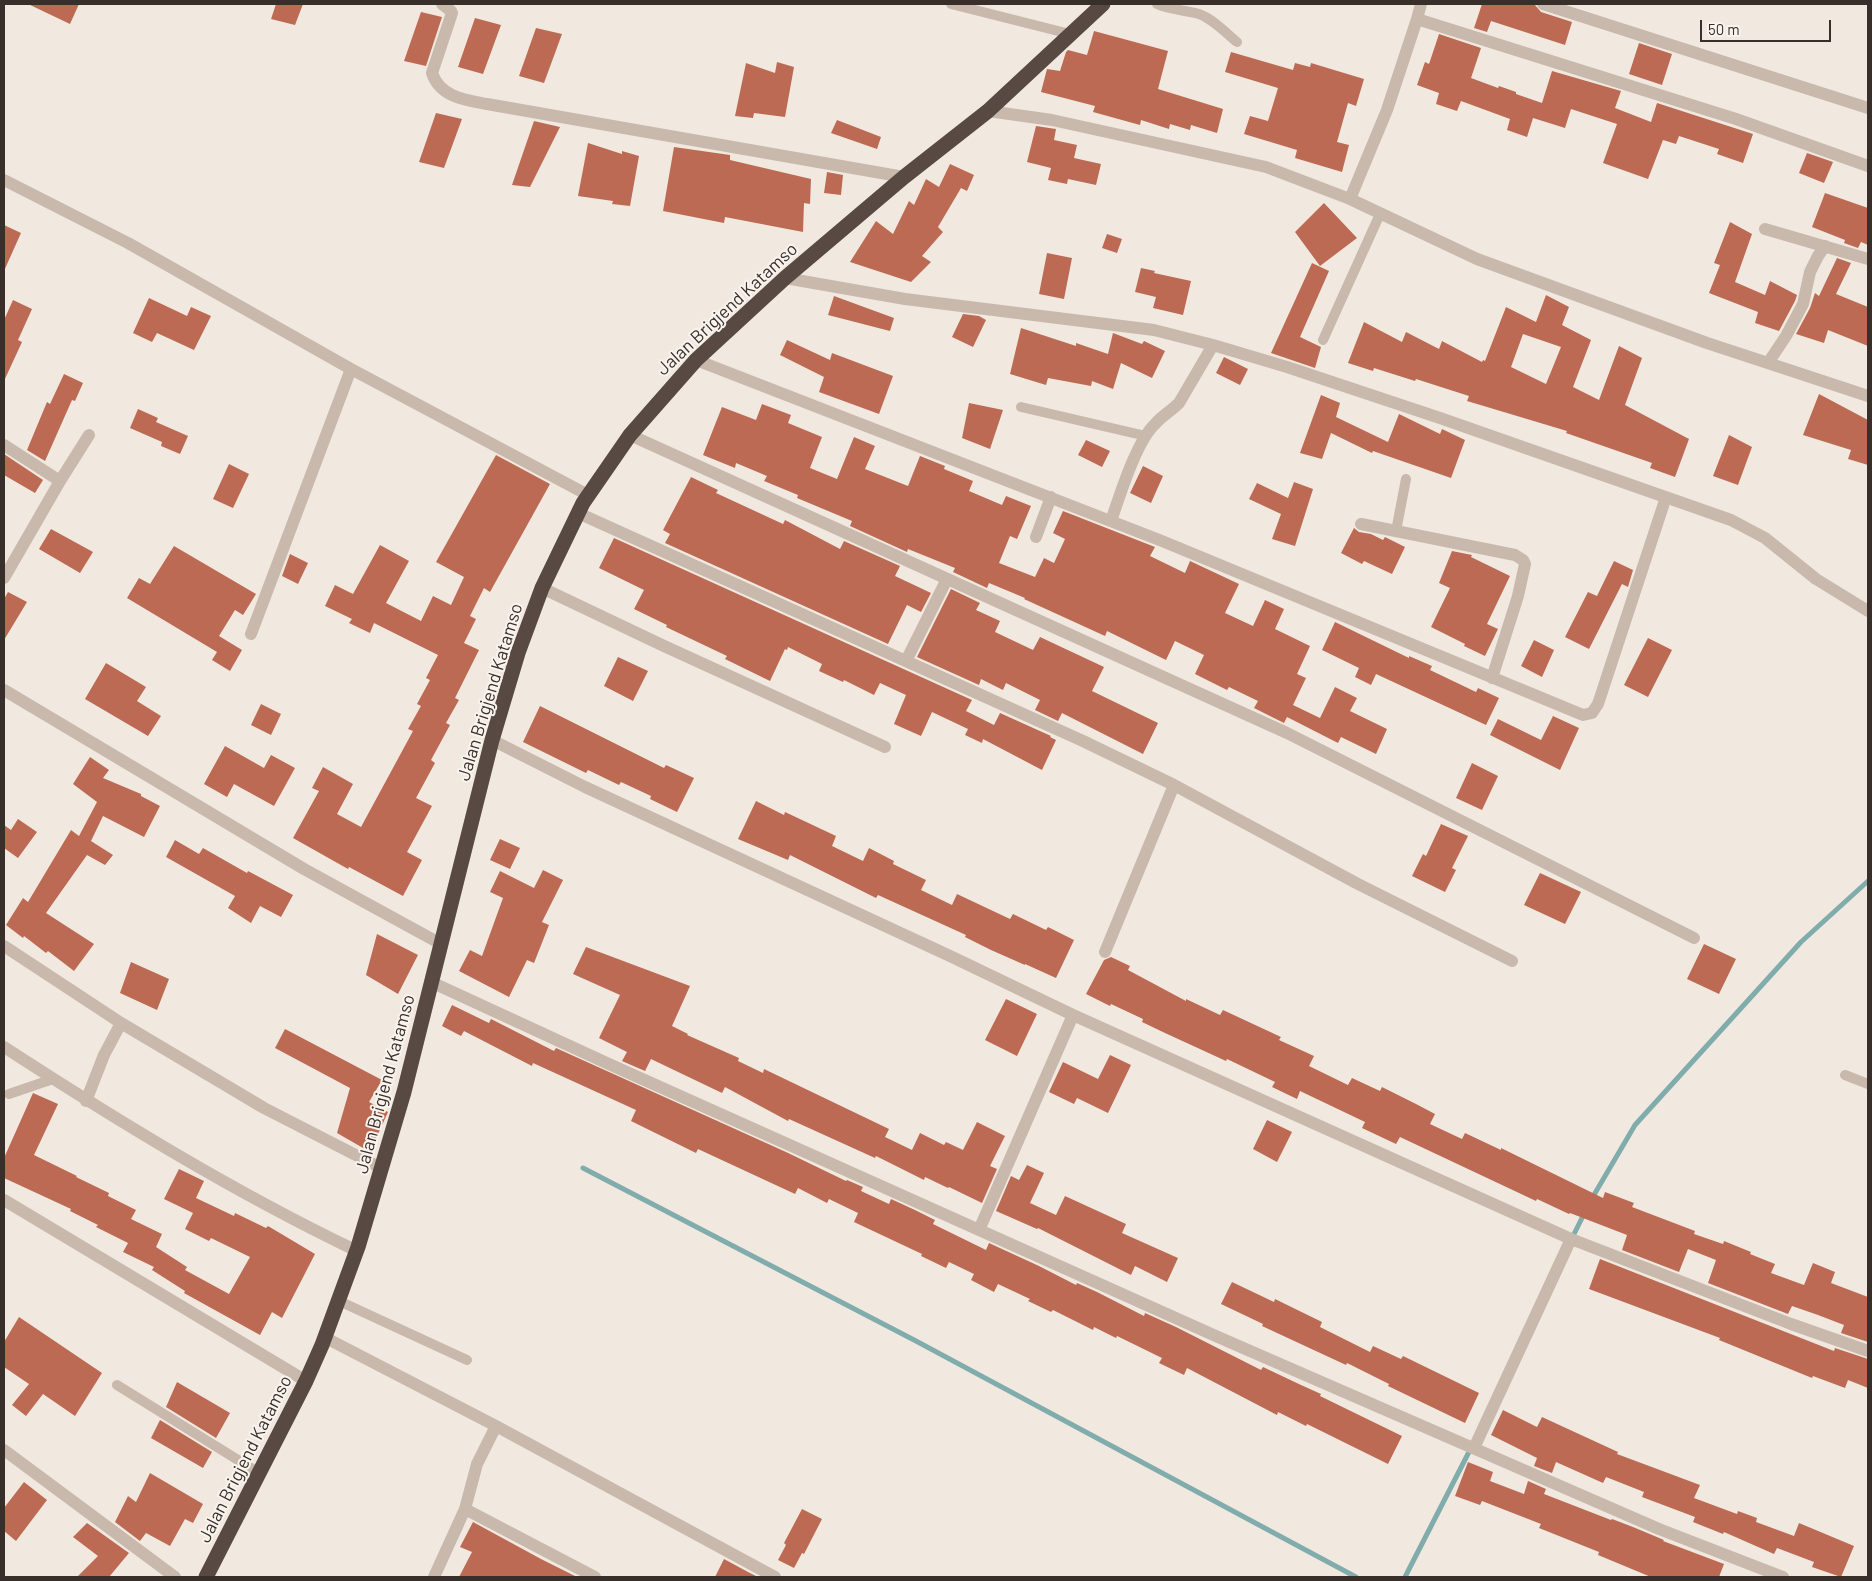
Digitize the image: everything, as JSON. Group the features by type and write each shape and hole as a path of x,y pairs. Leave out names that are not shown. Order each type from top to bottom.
{"highway":[{"name":"Jalan Brigjend Katamso","path":"206,1577 306,1381 357,1252 404,1092 492,740 518,653 542,588 588,495 630,435 696,360 785,278 904,177 988,111 1103,4"}],"street":[{"path":"442,4 451,10 451,19 432,73 437,83 452,96 487,104 904,177"},
{"path":"1350,199 1387,110 1421,4"},
{"path":"1543,4 1868,108"},
{"path":"1417,19 1736,119 1868,166"},
{"path":"988,111 1052,120 1266,167 1350,199 1477,259 1706,343 1868,396"},
{"path":"4,180 75,214 351,369 588,495"},
{"path":"1765,229 1868,259"},
{"path":"1768,363 1786,336 1803,304 1810,272 1818,256 1826,246"},
{"path":"785,278 906,299 1154,330 1214,345 1421,411 1731,520 1765,538 1816,579 1868,611"},
{"path":"1110,521 1125,478 1146,436 1154,424 1172,411 1179,403 1214,345"},
{"path":"696,360 1051,497 1583,715 1592,713 1598,704 1666,497"},
{"path":"251,634 351,369"},
{"path":"4,578 89,434"},
{"path":"630,435 1287,733 1694,938"},
{"path":"4,445 60,481"},
{"path":"1036,537 1051,497"},
{"path":"578,513 1083,741 1174,786 1358,884 1512,961"},
{"path":"1361,524 1515,555 1523,560 1525,564 1518,596 1492,678"},
{"path":"906,661 947,579"},
{"path":"542,588 885,748"},
{"path":"4,690 296,864 441,944"},
{"path":"492,740 585,787 1073,1015 1571,1239 1791,1324 1868,1351"},
{"path":"1105,952 1174,786"},
{"path":"4,946 121,1023 264,1108 381,1168"},
{"path":"432,982 611,1065 1102,1285 1659,1528 1783,1577"},
{"path":"980,1230 1073,1015"},
{"path":"86,1101 104,1056 121,1023"},
{"path":"4,1047 86,1101 216,1178 357,1252"},
{"path":"4,1200 306,1381"},
{"path":"1474,1448 1571,1239"},
{"path":"324,1337 496,1426 775,1577"},
{"path":"434,1577 465,1509 477,1464 496,1426"},
{"path":"4,1450 175,1577"},
{"path":"465,1509 595,1577"}],"lane":[{"path":"951,4 1070,34"},
{"path":"1156,4 1199,14 1237,42"},
{"path":"1322,340 1380,214"},
{"path":"1021,407 1146,436"},
{"path":"1396,531 1406,479"},
{"path":"1845,1075 1868,1084"},
{"path":"9,1094 53,1079"},
{"path":"338,1301 467,1360"},
{"path":"117,1385 259,1473"}],"building":[{"path":"28,4 79,4 70,24"},
{"path":"276,4 303,4 295,25 271,19"},
{"path":"1482,4 1531,4 1535,5 1541,12 1572,22 1565,45 1491,21 1487,32 1474,28"},
{"path":"421,12 442,17 426,66 404,61"},
{"path":"475,18 501,25 483,74 458,67"},
{"path":"536,28 562,34 544,83 519,76"},
{"path":"1094,31 1168,51 1158,89 1223,109 1217,133 1191,125 1190,130 1170,124 1169,129 1141,120 1140,125 1093,112 1095,106 1041,92 1047,69 1060,71 1068,50 1087,55"},
{"path":"1439,34 1481,48 1471,78 1498,88 1499,86 1542,103 1552,71 1621,91 1615,108 1651,122 1657,103 1753,134 1743,163 1717,154 1719,149 1679,136 1676,144 1663,140 1648,179 1603,163 1617,124 1571,109 1565,128 1533,118 1527,137 1507,130 1510,119 1461,101 1457,111 1436,104 1439,93 1417,85 1425,62 1429,64"},
{"path":"1639,43 1672,54 1662,85 1629,74"},
{"path":"1231,52 1293,70 1295,63 1310,67 1311,63 1364,79 1356,106 1348,103 1337,142 1349,145 1342,172 1295,158 1297,150 1244,134 1250,116 1268,121 1278,88 1225,72"},
{"path":"777,62 794,67 785,117 754,113 753,118 735,116 746,63 775,73"},
{"path":"436,113 462,119 444,168 419,162"},
{"path":"837,120 881,137 877,149 831,133"},
{"path":"534,121 560,127 530,187 512,185"},
{"path":"1036,126 1056,129 1054,140 1077,145 1074,158 1101,164 1096,185 1068,179 1067,184 1048,180 1051,168 1027,162"},
{"path":"588,143 622,154 622,151 639,156 630,206 612,204 613,201 578,196"},
{"path":"674,147 730,155 730,160 811,179 810,204 804,203 803,232 725,217 724,223 663,211"},
{"path":"1807,153 1833,162 1824,183 1799,173"},
{"path":"950,164 974,175 967,191 961,188 938,227 943,232 922,256 931,262 911,282 850,262 876,221 893,234 909,201 914,205 926,179 939,187"},
{"path":"827,172 843,175 841,195 824,193"},
{"path":"1825,193 1868,208 1868,245 1861,242 1858,248 1844,243 1845,240 1812,227"},
{"path":"1324,203 1357,238 1320,266 1295,232"},
{"path":"1730,222 1752,234 1735,282 1765,295 1770,281 1797,295 1779,331 1755,323 1758,312 1709,293 1720,265 1714,263"},
{"path":"4,225 21,233 4,271"},
{"path":"1107,234 1122,239 1117,253 1102,248"},
{"path":"1047,253 1072,258 1064,299 1039,294"},
{"path":"1837,258 1851,263 1836,294 1868,307 1868,346 1828,330 1824,343 1796,334 1810,308 1815,293 1819,296"},
{"path":"1312,263 1329,271 1300,337 1321,347 1315,368 1271,353"},
{"path":"1141,268 1155,271 1154,273 1191,281 1183,315 1153,308 1156,297 1135,292"},
{"path":"1546,295 1569,307 1562,325 1591,340 1573,387 1599,400 1619,346 1642,358 1625,405 1689,439 1675,477 1650,468 1652,463 1566,433 1567,431 1467,401 1469,396 1416,379 1415,381 1374,368 1373,371 1348,363 1364,322 1402,342 1406,332 1439,349 1442,341 1482,362 1483,360 1485,361 1506,307 1536,322","holes":["1523,334 1561,347 1546,384 1511,367"]},
{"path":"834,296 894,318 890,331 828,315"},
{"path":"149,298 187,316 191,307 211,316 194,350 157,333 152,342 133,333"},
{"path":"13,300 32,309 18,340 22,342 4,381 4,320"},
{"path":"963,314 979,316 986,320 973,347 952,337"},
{"path":"1021,328 1108,354 1113,333 1142,344 1144,341 1165,351 1152,378 1121,363 1113,389 1092,381 1091,386 1048,378 1046,385 1010,374"},
{"path":"787,340 830,360 832,353 893,376 879,414 819,392 824,377 780,355"},
{"path":"1224,357 1248,369 1240,385 1216,373"},
{"path":"64,374 83,383 75,401 72,400 45,461 27,450 47,402 50,404"},
{"path":"1819,394 1868,420 1868,465 1848,459 1851,450 1803,435"},
{"path":"1321,395 1340,403 1336,417 1388,442 1399,414 1440,434 1442,429 1465,440 1451,478 1373,451 1372,453 1331,433 1322,459 1300,453"},
{"path":"969,403 1003,410 990,449 962,438"},
{"path":"762,404 791,415 788,423 822,437 810,468 837,479 854,437 875,446 865,469 908,486 920,456 945,466 944,469 973,481 969,491 1002,505 1006,496 1031,506 1017,539 1010,536 999,563 1035,577 1044,558 1054,563 1065,539 1053,533 1063,511 1155,547 1150,556 1185,573 1190,561 1239,584 1225,613 1253,626 1265,600 1284,609 1275,629 1310,646 1297,674 1306,678 1293,705 1320,718 1335,687 1357,698 1350,711 1387,729 1376,754 1341,737 1338,743 1287,717 1284,723 1254,708 1258,701 1229,687 1227,690 1195,674 1204,655 1175,641 1166,660 1107,631 1105,636 1025,598 989,583 987,588 953,572 955,568 908,549 907,552 850,526 852,521 797,498 798,495 764,481 767,476 736,463 735,468 703,455 722,407 756,420"},
{"path":"138,409 158,418 156,422 188,436 180,454 161,446 162,442 130,428"},
{"path":"1729,435 1752,447 1738,485 1713,476"},
{"path":"1086,440 1110,451 1102,467 1078,455"},
{"path":"4,454 43,480 35,493 4,475"},
{"path":"496,455 550,484 490,592 484,588 470,616 476,619 464,643 479,650 455,698 459,700 446,723 450,725 431,760 435,763 416,798 432,806 407,852 422,860 403,896 349,867 348,869 293,838 319,791 312,788 323,767 353,784 337,814 361,827 413,731 408,729 421,706 417,704 430,680 426,678 438,655 374,623 370,633 349,623 352,619 325,606 335,585 353,594 380,545 409,561 386,603 421,621 433,596 451,605 464,577 436,562"},
{"path":"229,464 249,474 233,508 213,499"},
{"path":"1143,466 1163,476 1151,503 1130,493"},
{"path":"691,477 718,490 716,493 783,524 785,520 840,549 844,541 900,566 895,576 931,593 921,612 907,605 888,644 665,543 670,534 663,530"},
{"path":"1294,482 1313,489 1295,546 1272,539 1281,514 1249,499 1257,483 1288,498"},
{"path":"1354,528 1359,532 1371,534 1383,540 1385,537 1405,547 1392,574 1364,561 1362,564 1341,553"},
{"path":"51,529 93,552 80,573 39,549"},
{"path":"614,538 972,700 966,711 994,725 1000,713 1051,736 1056,740 1042,770 983,739 982,743 965,735 968,729 932,712 921,736 894,724 906,695 880,683 874,695 844,680 843,682 819,671 822,664 788,647 787,650 785,649 770,681 725,659 727,656 666,627 667,625 634,609 644,590 599,568"},
{"path":"174,546 256,594 243,615 235,610 219,636 242,650 230,671 212,660 217,652 127,598 139,578 150,584"},
{"path":"1452,551 1472,555 1471,557 1510,576 1487,624 1498,629 1485,656 1431,627 1450,588 1439,583"},
{"path":"290,554 308,563 298,584 282,576"},
{"path":"1614,561 1633,570 1628,587 1622,584 1589,649 1565,637 1588,592 1597,596"},
{"path":"951,589 980,603 976,610 1000,621 995,632 1033,650 1040,637 1104,667 1092,691 1158,723 1143,754 1062,713 1058,721 1035,710 1040,700 1006,683 1003,690 981,679 979,685 917,657"},
{"path":"8,592 27,602 4,640 4,599"},
{"path":"1335,622 1409,658 1409,656 1432,666 1430,670 1476,692 1478,688 1499,698 1486,725 1376,674 1371,685 1355,677 1359,668 1322,650"},
{"path":"1648,638 1672,650 1648,697 1624,685"},
{"path":"1534,640 1554,650 1542,677 1521,666"},
{"path":"618,657 648,671 633,701 604,686"},
{"path":"106,663 146,687 137,701 161,716 148,736 85,699"},
{"path":"261,704 281,714 271,735 251,725"},
{"path":"540,706 664,768 666,765 694,778 677,812 650,799 651,796 621,782 619,785 588,770 586,773 523,742"},
{"path":"1553,716 1579,728 1560,770 1490,735 1498,719 1541,740"},
{"path":"225,746 264,768 271,755 295,768 274,806 234,784 227,797 204,784"},
{"path":"90,757 109,770 103,778 141,794 141,796 160,806 144,837 103,816 91,841 113,855 105,865 87,855 46,913 94,944 74,971 48,951 46,953 6,925 23,898 28,902 71,830 79,836 97,802 73,784"},
{"path":"1472,763 1498,776 1482,810 1456,798"},
{"path":"756,801 784,815 785,812 836,836 832,846 863,861 869,848 894,861 893,864 926,880 921,890 952,905 957,894 1010,919 1013,914 1046,930 1048,927 1074,940 1056,978 991,950 965,937 966,935 878,895 876,898 790,855 788,860 738,839"},
{"path":"18,819 37,832 18,858 4,848 4,825 11,830"},
{"path":"1441,824 1468,836 1452,868 1456,870 1445,892 1412,876 1423,854 1426,856"},
{"path":"500,839 520,848 510,869 490,860"},
{"path":"175,840 199,854 203,848 247,873 248,871 293,895 281,917 260,906 251,923 228,908 235,896 166,857"},
{"path":"543,870 563,880 542,922 549,925 534,963 527,960 509,997 459,971 470,950 482,956 503,898 490,892 500,871 534,888"},
{"path":"1540,873 1581,892 1565,924 1524,905"},
{"path":"377,934 418,955 398,994 366,975"},
{"path":"1704,944 1736,959 1719,994 1687,979"},
{"path":"586,947 690,986 672,1026 687,1035 739,1058 738,1061 763,1073 764,1069 889,1129 885,1137 912,1150 920,1133 944,1145 946,1142 963,1150 977,1122 1005,1136 990,1166 997,1169 982,1203 925,1177 924,1180 876,1156 875,1158 789,1119 788,1121 725,1087 722,1093 651,1059 645,1071 622,1061 627,1052 599,1038 620,995 573,974"},
{"path":"1111,957 1130,966 1128,970 1186,1001 1186,999 1220,1015 1223,1010 1281,1037 1279,1040 1314,1056 1309,1066 1348,1085 1352,1078 1380,1091 1382,1087 1416,1104 1435,1114 1430,1124 1462,1139 1465,1133 1501,1150 1501,1148 1603,1198 1605,1192 1634,1203 1632,1207 1695,1231 1694,1234 1723,1244 1724,1241 1751,1252 1750,1254 1775,1264 1771,1273 1804,1285 1813,1263 1835,1272 1831,1283 1868,1297 1868,1342 1841,1333 1844,1325 1818,1315 1792,1306 1788,1314 1708,1283 1716,1260 1688,1249 1679,1272 1622,1250 1627,1235 1569,1214 1537,1199 1536,1201 1400,1137 1396,1144 1362,1128 1365,1122 1300,1091 1297,1099 1272,1087 1275,1082 1165,1033 1142,1022 1143,1019 1086,994 1104,960"},
{"path":"131,962 169,979 157,1010 120,993"},
{"path":"1006,999 1037,1014 1017,1056 985,1040"},
{"path":"452,1005 489,1023 491,1019 554,1051 556,1048 846,1181 863,1187 861,1191 889,1204 891,1199 915,1210 935,1220 933,1224 986,1250 989,1243 1076,1285 1077,1283 1097,1292 1144,1316 1145,1313 1176,1327 1261,1370 1263,1367 1321,1394 1320,1396 1402,1436 1388,1464 1307,1424 1306,1426 1278,1412 1277,1415 1187,1368 1184,1375 1159,1363 1162,1358 1117,1336 1116,1338 1094,1327 1093,1330 1053,1310 1051,1312 1028,1301 1030,1299 998,1284 994,1292 971,1280 974,1274 949,1262 946,1268 921,1256 922,1254 854,1222 858,1213 829,1199 827,1203 798,1188 795,1194 698,1149 696,1153 631,1121 636,1110 533,1063 532,1066 464,1031 461,1036 442,1026"},
{"path":"285,1029 382,1080 369,1102 388,1112 370,1152 337,1133 350,1088 275,1048"},
{"path":"1110,1055 1131,1065 1108,1113 1077,1098 1074,1104 1049,1092 1063,1062 1098,1079"},
{"path":"33,1093 58,1104 34,1155 109,1193 108,1196 136,1210 131,1219 162,1234 156,1247 187,1267 185,1270 229,1294 250,1257 211,1238 209,1241 185,1229 193,1213 164,1199 179,1169 204,1181 196,1198 234,1216 235,1213 266,1228 268,1226 315,1254 282,1318 272,1312 260,1335 184,1293 185,1291 152,1270 154,1267 123,1252 128,1243 96,1227 98,1225 70,1211 71,1209 4,1178 4,1158"},
{"path":"1267,1120 1292,1132 1277,1162 1253,1149"},
{"path":"1027,1165 1044,1173 1030,1203 1056,1215 1065,1196 1126,1224 1122,1233 1178,1258 1167,1282 1135,1266 1131,1275 1038,1228 996,1211 1011,1176 1019,1180"},
{"path":"1600,1259 1834,1351 1835,1348 1868,1359 1868,1388 1848,1380 1845,1388 1813,1376 1812,1378 1719,1340 1720,1338 1589,1289"},
{"path":"1232,1282 1274,1302 1275,1299 1322,1322 1320,1327 1370,1352 1373,1346 1401,1359 1403,1356 1479,1393 1465,1423 1388,1386 1389,1384 1347,1363 1346,1365 1262,1326 1263,1324 1221,1304"},
{"path":"19,1317 102,1373 75,1416 43,1394 26,1416 12,1405 29,1384 4,1367 4,1342"},
{"path":"177,1382 230,1413 216,1438 166,1407"},
{"path":"1503,1410 1537,1427 1542,1417 1618,1452 1617,1454 1700,1485 1694,1498 1737,1514 1738,1511 1757,1518 1756,1522 1794,1536 1799,1523 1854,1546 1841,1577 1812,1567 1814,1562 1777,1548 1774,1554 1724,1532 1723,1534 1693,1522 1695,1517 1642,1497 1644,1492 1606,1477 1603,1483 1556,1462 1552,1473 1534,1466 1537,1458 1491,1435"},
{"path":"160,1420 212,1452 203,1468 151,1438"},
{"path":"1468,1462 1493,1472 1490,1481 1524,1494 1528,1481 1546,1489 1544,1494 1633,1527 1663,1541 1724,1564 1719,1577 1651,1577 1598,1555 1599,1552 1539,1528 1541,1524 1482,1501 1480,1505 1455,1496"},
{"path":"150,1473 203,1504 193,1523 185,1519 170,1546 146,1533 140,1541 115,1522 128,1496 136,1502"},
{"path":"24,1482 47,1500 16,1541 4,1531 4,1508"},
{"path":"802,1509 822,1519 804,1554 802,1553 794,1568 778,1560 786,1545 784,1543"},
{"path":"473,1522 577,1577 459,1577 472,1552 460,1547"},
{"path":"87,1523 129,1553 109,1577 77,1577 98,1556 73,1537"},
{"path":"724,1559 748,1572 758,1577 715,1577"}],"waterway":[{"path":"1591,1200 1635,1125 1801,942 1868,881"},
{"path":"583,1168 916,1341 1356,1577"},
{"path":"1572,1238 1585,1212"},
{"path":"1405,1577 1471,1448"}]}
